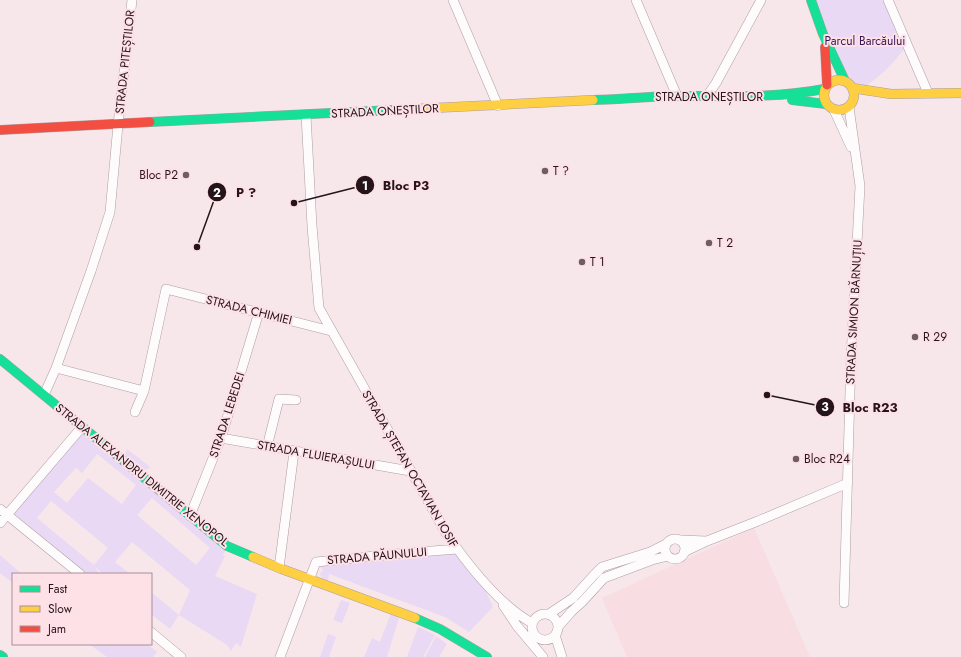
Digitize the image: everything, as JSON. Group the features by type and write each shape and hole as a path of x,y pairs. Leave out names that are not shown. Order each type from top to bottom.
{"street":[{"name":"STRADA PITEȘTILOR","path":"91,270 110,212 132,0"},
{"path":"453,0 498,106"},
{"path":"636,0 677,96"},
{"path":"707,96 716,83 762,0"},
{"path":"811,0 823,34 854,95 851,104"},
{"path":"888,0 928,93"},
{"path":"823,34 826,56 826,87 824,99 826,104 834,110 840,111 851,104 891,94 961,93"},
{"path":"826,87 835,80 848,85 891,94"},
{"name":"STRADA ONEȘTILOR","path":"771,97 807,93 826,87"},
{"name":"STRADA ONEȘTILOR","path":"0,130 677,96 771,97 826,104"},
{"name":"STRADA SIMION BĂRNUȚIU","path":"844,603 851,358 860,194 858,165 852,135 851,104"},
{"name":"STRADA SIMION BĂRNUȚIU","path":"834,110 858,165"},
{"name":"STRADA ȘTEFAN OCTAVIAN IOSIF","path":"306,115 319,308 446,533 457,549 500,598 535,620 541,614 549,614 573,598 602,567 650,552 674,538 680,540 707,541"},
{"name":"STRADA ALEXANDRU DIMITRIE XENOPOL","path":"44,395 56,368 91,270"},
{"name":"STRADA CHIMIEI","path":"144,391 166,289 331,331"},
{"name":"STRADA LEBEDEI","path":"190,516 221,438 259,312"},
{"name":"STRADA ALEXANDRU DIMITRIE XENOPOL","path":"0,359 227,546 279,568 411,616 440,629 487,657"},
{"path":"56,368 144,391 135,412"},
{"path":"267,447 279,399 296,400"},
{"path":"0,523 4,512 82,427"},
{"name":"STRADA FLUIERAȘULUI","path":"221,438 294,452 410,470"},
{"path":"279,568 294,452"},
{"name":"STRADA ȘTEFAN OCTAVIAN IOSIF","path":"554,634 571,612 604,578 668,556 674,559 680,558 684,552 707,541 848,483"},
{"path":"4,512 79,573"},
{"path":"680,540 684,546 684,552"},
{"path":"666,544 665,550 668,556"},
{"name":"STRADA PĂUNULUI","path":"309,579 314,564 317,561 457,549"},
{"path":"280,657 309,579"},
{"name":"STRADA ȘTEFAN OCTAVIAN IOSIF","path":"500,598 505,610 543,657"},
{"path":"549,614 556,619 554,634 561,657"},
{"path":"535,620 532,628 535,636 539,638 554,634"},
{"path":"152,633 181,657"}],"shaded area":[{"path":"754,528 810,657 627,657 602,598"}],"green space":[{"name":"Parcul Barcăului","path":"816,0 883,0 904,50 885,71 865,87 858,86 844,74"},
{"path":"82,427 227,546 223,555 225,556 215,576 257,594 241,647 236,643 231,651 227,645 179,615 190,590 132,542 115,562 129,573 102,573 95,567 98,573 79,573 7,515","holes":["97,454 136,485 122,504 88,478 67,503 54,492 76,468 82,473","152,498 210,548 196,565 137,515","51,501 108,548 94,565 37,518"]},
{"path":"127,449 150,468 141,471 124,456"},
{"path":"447,550 460,556 483,585 493,607 469,632 445,617 329,574 328,581 322,578 320,574 323,570 317,561"},
{"path":"0,555 21,573 12,573 12,582 0,573"},
{"path":"152,593 179,615 170,629 152,615"},
{"path":"341,600 350,603 342,623 333,620"},
{"path":"391,613 399,618 387,657 364,657 372,638 380,642"},
{"path":"418,627 435,635 423,657 407,657"},
{"path":"328,634 336,637 329,657 320,657"},
{"path":"436,636 447,644 439,657 425,657"},
{"path":"90,645 148,645 157,652 153,657 107,657"}],"traffic: fast":[{"path":"811,0 823,34 845,81"},
{"path":"593,100 673,96 772,95 824,89"},
{"path":"792,100 826,104"},
{"path":"150,122 413,109"},
{"path":"0,359 227,546 253,557"},
{"path":"415,618 440,629 487,657"}],"traffic: slow":[{"path":"839,80 850,84 854,95 850,106 839,110 828,106 824,95 828,84 839,80"},
{"path":"852,88 891,94 961,93"},
{"path":"413,109 593,100"},
{"path":"253,557 415,618"}],"traffic: jam":[{"path":"825,47 827,85"},
{"path":"0,130 150,122"}],"place":[{"name":"T ?","path":"545,171"},
{"name":"Bloc P2","path":"186,175"},
{"name":"Bloc P3","path":"294,203"},
{"name":"T 2","path":"709,243"},
{"name":"P ?","path":"197,247"},
{"name":"T 1","path":"582,262"},
{"name":"R 29","path":"915,337"},
{"name":"Bloc R23","path":"767,395"},
{"name":"Bloc R24","path":"796,459"}]}
